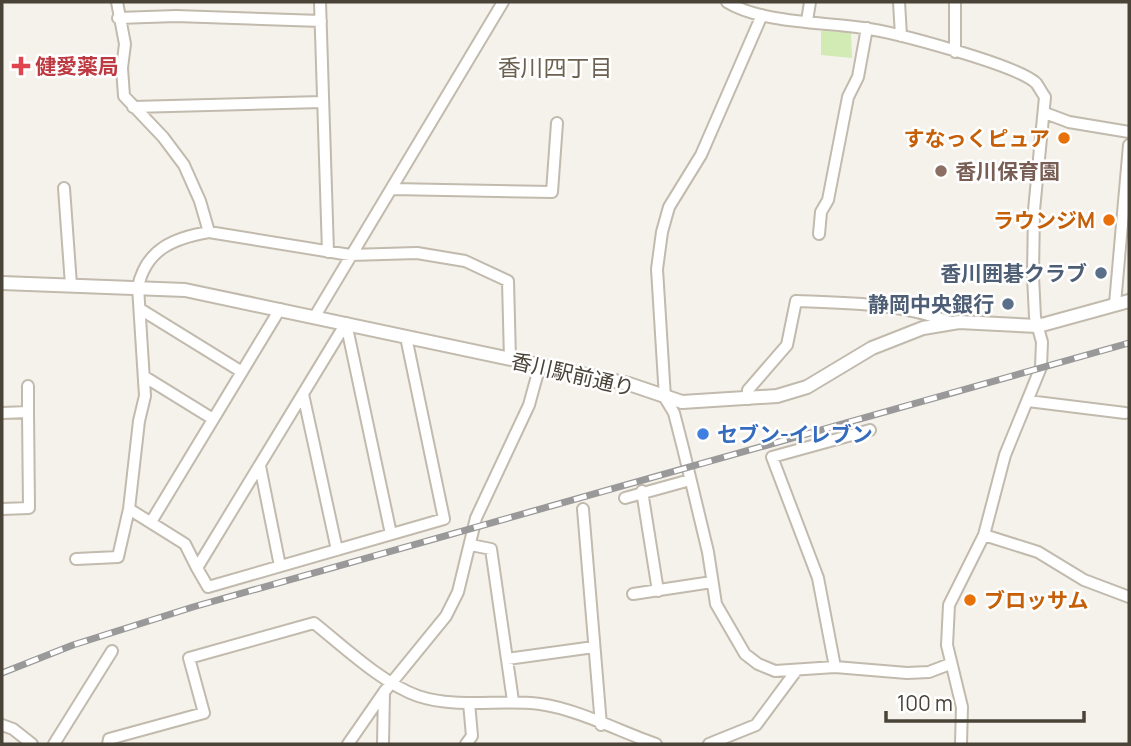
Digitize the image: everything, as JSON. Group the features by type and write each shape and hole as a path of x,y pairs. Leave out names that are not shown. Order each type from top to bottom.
{"street":[{"path":"117,2 125,44 122,68 124,96 163,137 184,166 200,201 209,232"},
{"path":"320,2 328,252"},
{"path":"315,316 503,2"},
{"path":"727,2 762,15 866,28 956,52 1009,68 1036,83 1045,97 1034,210 1033,275 1042,342 1041,367 1005,455 985,535 949,605 947,645 962,707 961,744"},
{"path":"807,21 810,2"},
{"path":"898,2 901,36"},
{"path":"955,2 956,52"},
{"path":"762,15 701,155 669,207 662,232 657,269 665,398 674,413 716,604 745,654 758,664 775,671 835,667 907,673 929,672 950,664"},
{"path":"118,18 188,16 321,21"},
{"path":"819,234 821,212 828,200 848,97 858,77 866,28"},
{"path":"133,107 322,102"},
{"path":"1045,113 1069,121 1129,132"},
{"path":"392,188 552,192 557,124"},
{"path":"1115,304 1129,145"},
{"path":"64,188 71,285"},
{"path":"76,559 118,557 129,509 139,421 145,396 138,287 150,257 166,244 209,232 350,255 417,253 465,261 509,281 510,359"},
{"name":"香川駅前通り","path":"2,283 185,290 629,384 682,402 748,399 792,393 896,337 952,323 1038,326 1129,301"},
{"path":"748,399 748,390 787,345 796,300 873,304 928,313 952,323"},
{"path":"140,309 242,372"},
{"path":"151,522 280,309"},
{"path":"197,568 346,323"},
{"path":"346,323 391,534"},
{"path":"129,509 185,544 208,587 444,519 406,337"},
{"path":"348,744 384,692 446,616 458,592 476,518 529,405 540,365"},
{"path":"145,376 213,419"},
{"path":"2,509 29,508 28,386"},
{"path":"303,394 337,550"},
{"path":"1028,401 1125,413"},
{"path":"2,413 28,412"},
{"path":"835,667 818,578 806,537 772,457 870,430"},
{"path":"260,466 280,566"},
{"path":"625,498 642,491 690,480"},
{"path":"642,491 658,591"},
{"path":"583,509 601,725"},
{"path":"985,535 1038,552 1084,580 1129,597"},
{"path":"471,545 491,550 513,701"},
{"path":"633,594 712,583"},
{"path":"108,744 109,739 204,713 189,658 314,623 392,682 419,696 469,703 513,701 543,704 656,744"},
{"path":"507,659 594,647"},
{"path":"54,744 112,651"},
{"path":"709,744 755,725 796,671"},
{"path":"383,744 384,692"},
{"path":"466,744 472,736 469,703"},
{"path":"2,725 13,729 32,744"}],"green space":[{"path":"821,31 851,32 852,58 821,55"}],"railway":[{"path":"2,673 73,645 193,607 1129,343"}],"place":[{"name":"健愛薬局","path":"21,66"},
{"name":"すなっくピュア","path":"1064,138"},
{"name":"香川保育園","path":"941,171"},
{"name":"ラウンジM","path":"1109,220"},
{"name":"香川囲碁クラブ","path":"1101,273"},
{"name":"静岡中央銀行","path":"1008,304"},
{"name":"セブン-イレブン","path":"703,434"},
{"name":"ブロッサム","path":"970,600"}],"district":[{"name":"香川四丁目","path":"555,67"}]}
